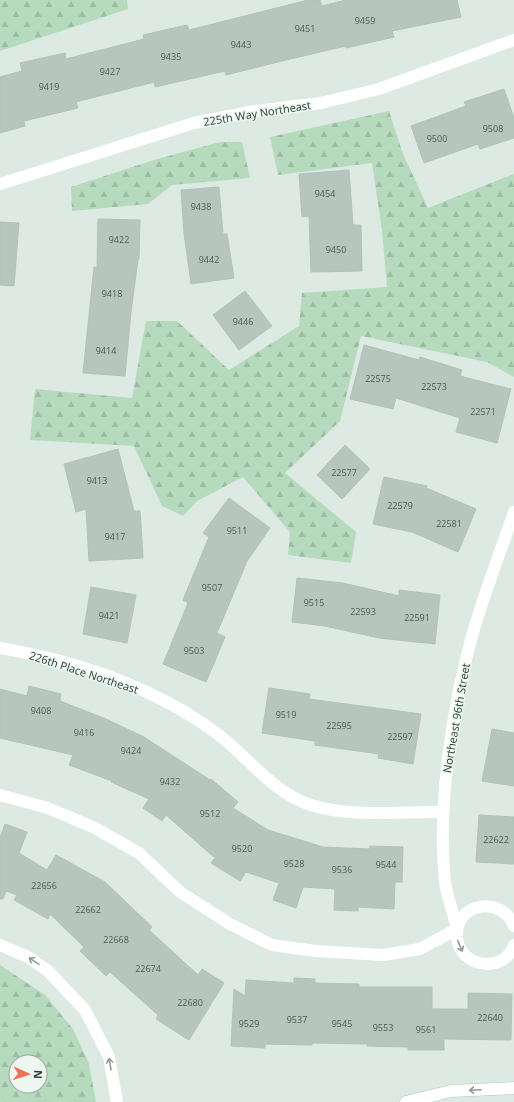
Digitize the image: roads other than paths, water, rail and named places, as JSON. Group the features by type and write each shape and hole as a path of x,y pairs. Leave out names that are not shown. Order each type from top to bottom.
{"street":[{"name":"225th Way Northeast","path":"0,184 194,122 256,111 321,104 379,89 514,40"},
{"name":"Northeast 96th Street","path":"514,512 480,610 465,663 450,752 443,812 445,883 457,929 457,939 465,956 481,964 491,964 508,956 514,945"},
{"name":"226th Place Northeast","path":"0,648 40,655 129,685 182,710 216,733 273,784 289,796 310,805 332,810 356,812 443,812"},
{"path":"0,795 48,808 95,828 139,853 180,892 230,924 272,944 315,951 383,955 420,949 457,929 461,920 468,912 476,908 486,906 495,907 504,912 511,919 514,926"},
{"path":"0,945 28,957 48,971 85,1010 109,1057 117,1102"},
{"path":"406,1102 451,1091 514,1088"}]}
